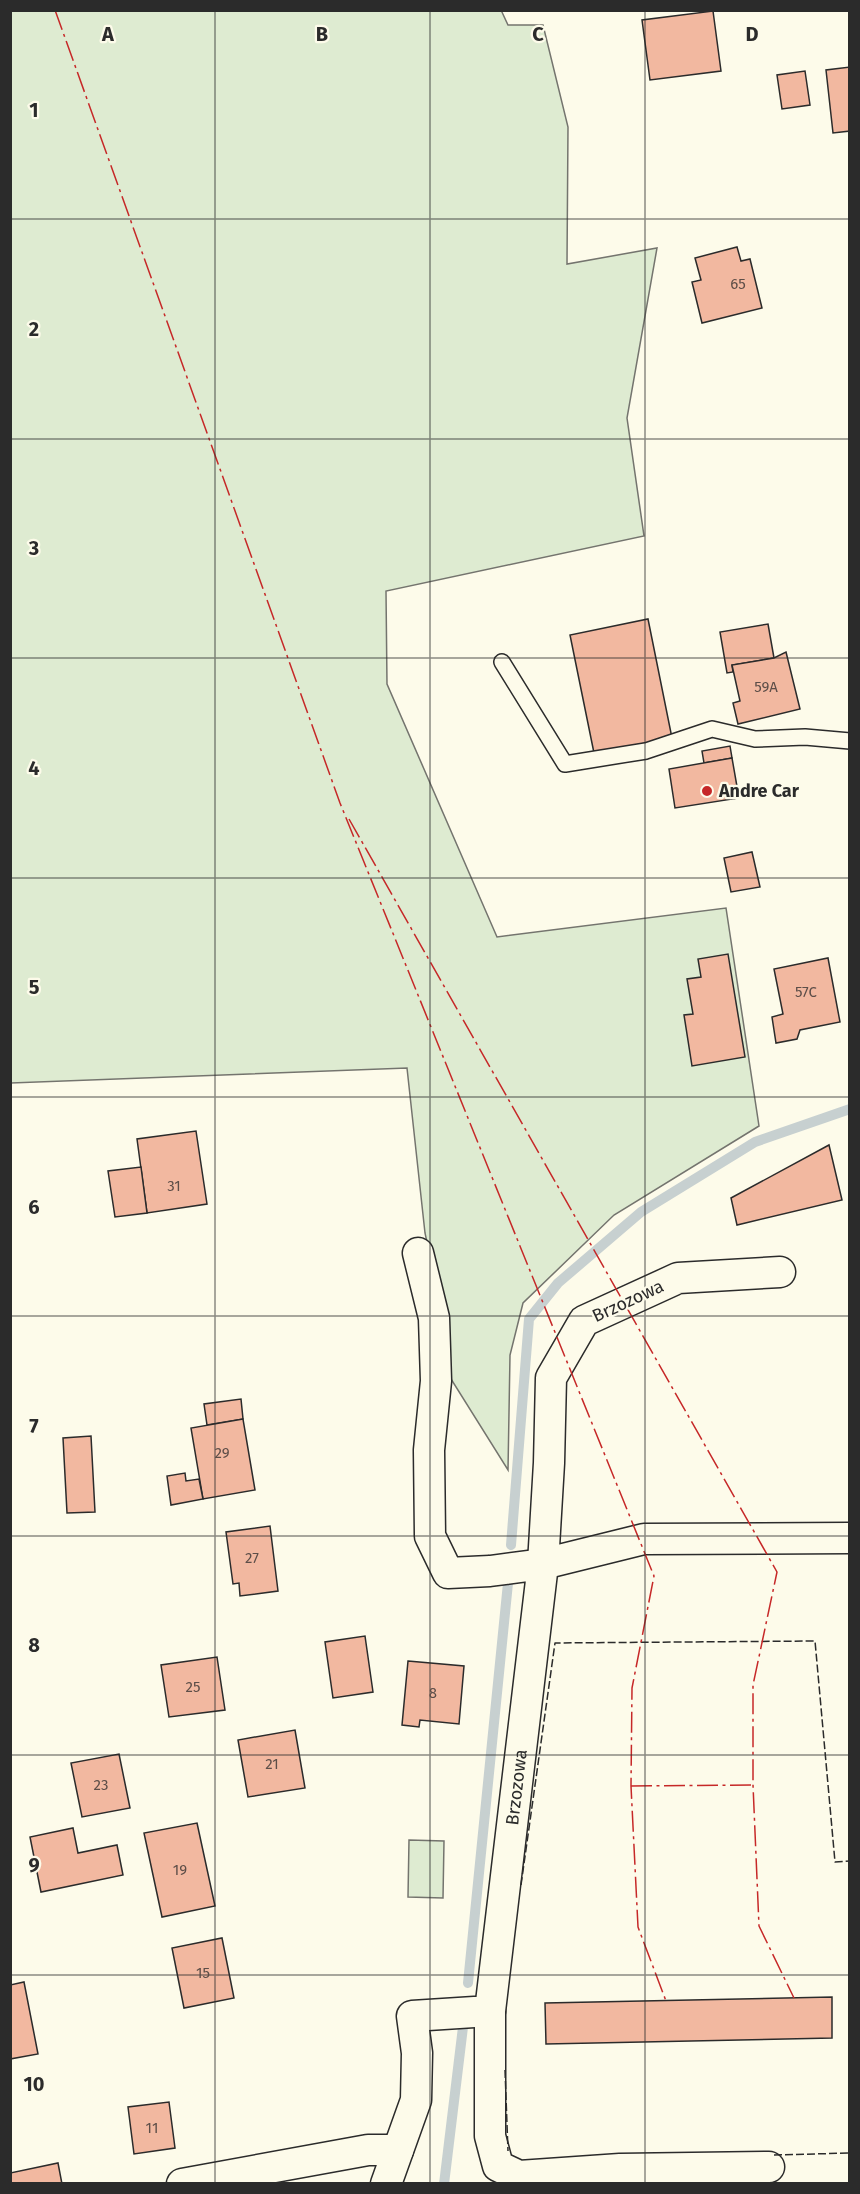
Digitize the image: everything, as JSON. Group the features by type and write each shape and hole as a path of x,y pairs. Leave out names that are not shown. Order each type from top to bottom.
{"street":[{"path":"418,1253 435,1328 436,1381 429,1450 430,1536 447,1573 490,1571 543,1564 644,1539 849,1538"},
{"name":"Brzozowa","path":"769,2167 620,2169 519,2176 498,2166 490,2136 490,2011 535,1649 549,1463 551,1378 584,1321 678,1278 780,1272"},
{"path":"386,2184 416,2100 418,2064 412,2016 490,2011"},
{"path":"182,2184 368,2150 398,2150"}],"lane":[{"path":"502,662 565,764 646,751 712,729 755,739 805,737 849,741"}],"green space":[{"path":"501,10 508,25 543,25 568,127 567,264 657,248 627,418 644,536 386,591 387,684 497,937 726,908 759,1126 614,1215 523,1303 510,1355 508,1470 446,1371 443,1318 425,1233 407,1068 11,1083 10,11"},
{"path":"409,1840 444,1841 443,1898 408,1897"}],"building":[{"path":"713,11 721,71 650,80 642,20"},
{"path":"850,67 850,131 833,133 826,70"},
{"path":"805,71 810,105 782,109 777,75"},
{"path":"737,247 741,261 750,259 762,308 702,323 692,282 701,280 695,258"},
{"path":"648,619 672,738 594,753 570,635"},
{"path":"768,624 774,658 732,665 733,672 727,673 720,632"},
{"path":"786,652 800,709 738,724 733,703 740,701 732,665 774,658"},
{"path":"730,746 732,758 704,763 702,751"},
{"path":"732,758 739,798 675,808 669,769"},
{"path":"752,852 760,887 731,892 724,858"},
{"path":"728,954 745,1057 692,1066 684,1015 693,1014 687,979 701,977 698,959"},
{"path":"828,958 840,1022 800,1030 797,1039 776,1043 772,1017 783,1014 774,969"},
{"path":"196,1131 207,1204 147,1213 137,1139"},
{"path":"829,1145 842,1200 737,1225 731,1198"},
{"path":"141,1167 147,1213 115,1217 108,1171"},
{"path":"241,1399 243,1419 207,1425 204,1404"},
{"path":"243,1419 255,1490 203,1499 191,1428"},
{"path":"91,1436 95,1512 67,1513 63,1438"},
{"path":"185,1473 186,1481 199,1479 203,1499 171,1505 167,1476"},
{"path":"270,1526 278,1591 240,1596 239,1583 233,1584 226,1532"},
{"path":"365,1636 373,1692 333,1698 325,1642"},
{"path":"217,1657 225,1710 169,1717 161,1665"},
{"path":"408,1661 464,1666 459,1724 420,1720 419,1727 402,1725"},
{"path":"295,1730 305,1788 248,1797 238,1740"},
{"path":"119,1754 130,1808 82,1817 71,1763"},
{"path":"197,1823 215,1906 162,1917 144,1833"},
{"path":"73,1828 78,1853 117,1845 123,1875 41,1892 30,1837"},
{"path":"222,1938 234,1998 184,2008 172,1948"},
{"path":"24,1982 38,2054 10,2059 10,1985"},
{"path":"832,1997 832,2038 546,2044 545,2003"},
{"path":"169,2102 175,2148 134,2154 128,2107"},
{"path":"58,2163 62,2184 10,2184 10,2173"}],"waterway":[{"path":"511,1545 529,1319 558,1283 641,1212 755,1142 850,1109"},
{"path":"468,1983 508,1583"},
{"path":"444,2184 463,2027"}],"fence":[{"path":"521,1885 555,1643 815,1641 835,1862 850,1861"},
{"path":"505,2070 508,2151"},
{"path":"774,2155 850,2153"}],"power":[{"path":"55,10 340,803 654,1576 632,1688 631,1786 638,1927 666,2001"},
{"path":"349,819 777,1572 753,1685 753,1785 759,1926 794,1998"},
{"path":"631,1786 753,1785"}],"place":[{"name":"Andre Car","path":"707,791"}]}
